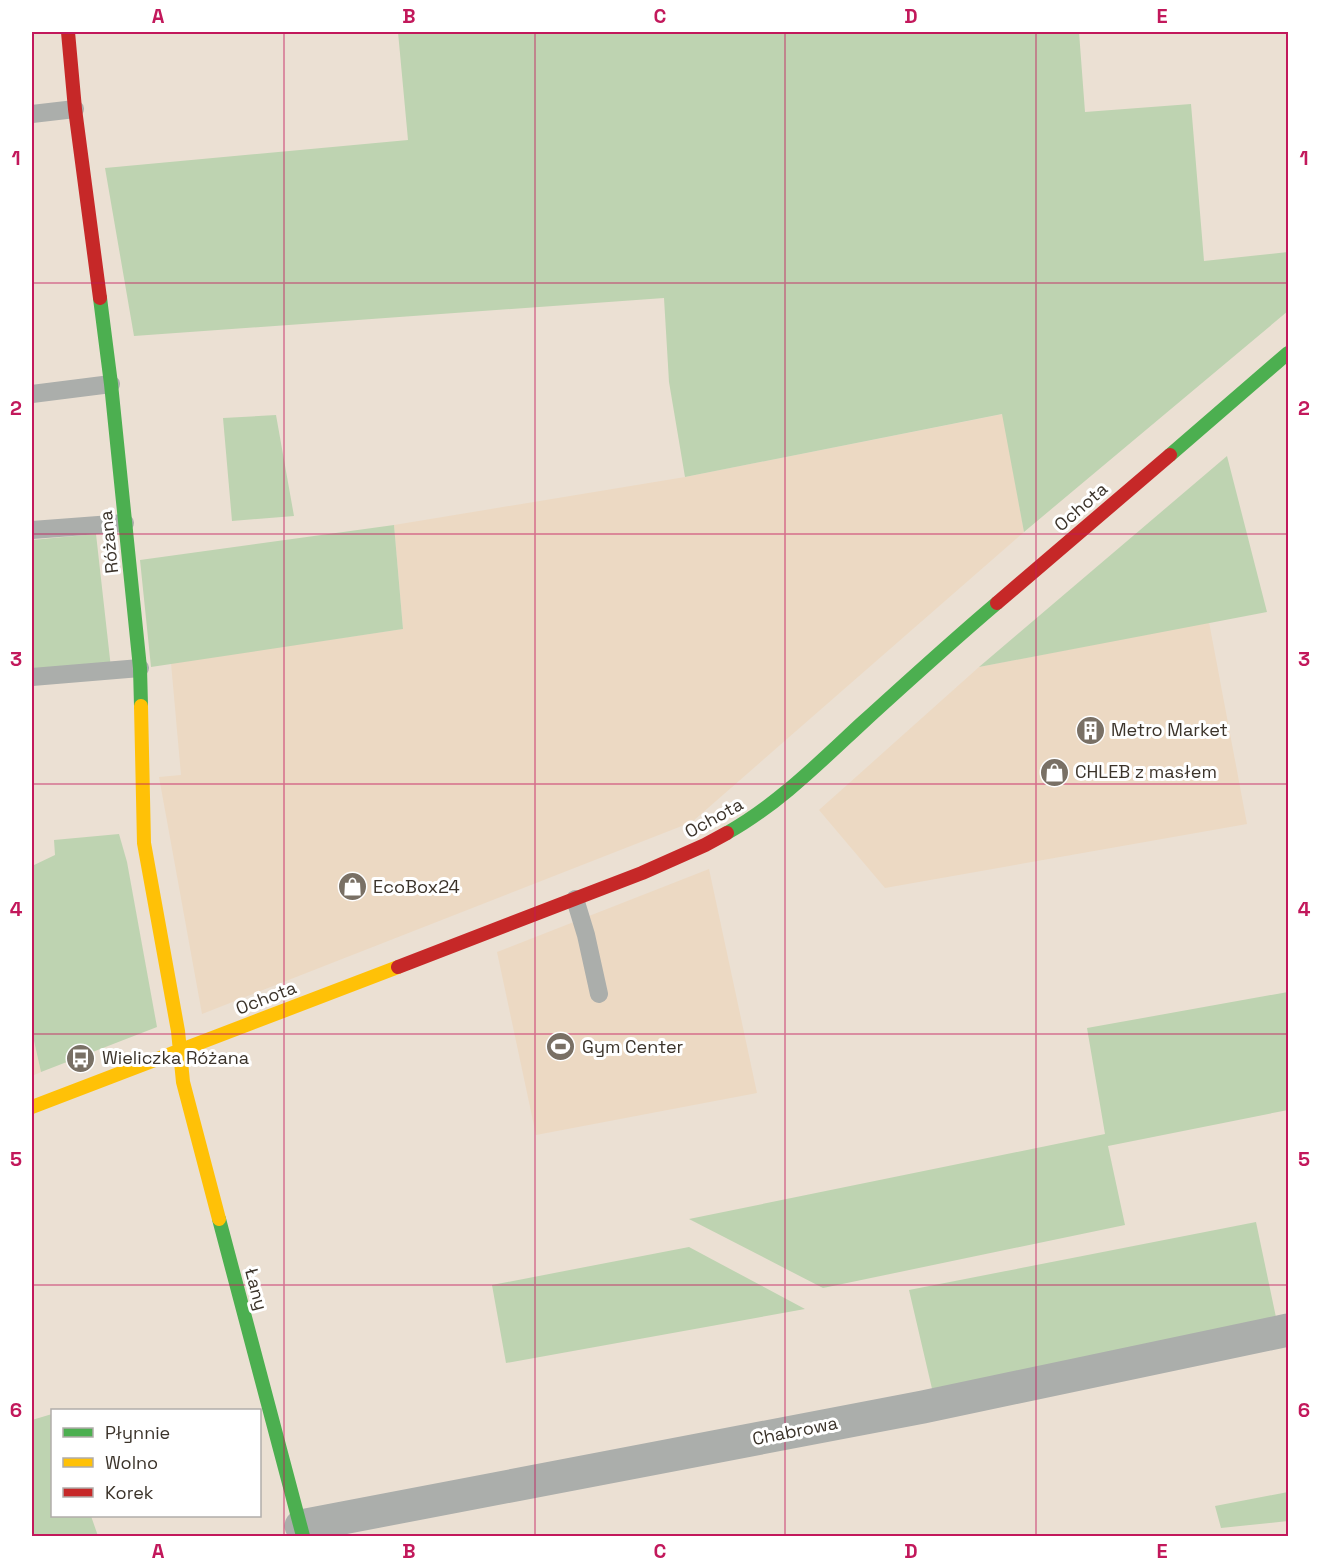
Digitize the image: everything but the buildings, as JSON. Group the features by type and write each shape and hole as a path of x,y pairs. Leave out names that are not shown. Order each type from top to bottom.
{"street":[{"name":"Różana","path":"68,32 75,109 111,384 140,668 144,843 181,1049"},
{"name":"Ochota","path":"32,1107 671,861 747,822 801,780 934,657 1288,353"},
{"name":"Łany","path":"181,1049 183,1082 302,1531"},
{"name":"Chabrowa","path":"302,1531 923,1407 1288,1330"}],"lane":[{"path":"32,114 75,109"},
{"path":"32,394 111,384"},
{"path":"32,530 125,522"},
{"path":"32,677 140,668"},
{"path":"575,899 586,935 599,994"}],"shaded area":[{"path":"1003,414 1024,532 692,822 202,1014 159,777 181,775 171,663 403,629 394,525 685,477"},
{"path":"1209,622 1247,824 885,888 819,810 979,667"},
{"path":"709,869 757,1093 536,1135 497,952"},
{"path":"32,1032 41,1072 32,1076"}],"green space":[{"path":"398,32 1079,32 1085,112 1191,104 1204,261 1288,252 1288,311 1024,532 1002,414 685,477 669,382 664,298 134,336 105,168 408,140"},
{"path":"276,415 294,516 232,521 223,418"},
{"path":"1227,456 1267,612 979,667"},
{"path":"394,525 403,629 151,667 140,560"},
{"path":"96,534 112,677 32,680 32,540"},
{"path":"119,834 127,862 157,1027 41,1072 32,1032 32,866 55,855 54,840"},
{"path":"1288,992 1288,1110 1108,1146 1125,1225 823,1288 689,1219 1105,1134 1087,1028"},
{"path":"1256,1222 1277,1322 933,1393 909,1290"},
{"path":"689,1247 805,1309 506,1363 492,1285"},
{"path":"51,1414 51,1517 91,1517 98,1536 32,1536 32,1420"},
{"path":"1288,1492 1288,1521 1221,1528 1215,1506"}],"traffic: fast":[{"path":"100,298 140,668 141,706"},
{"path":"1170,455 1288,353"},
{"path":"727,833 763,810 797,783 997,603"},
{"path":"219,1219 303,1536"}],"traffic: slow":[{"path":"141,706 144,843 178,1031 183,1082 219,1219"},
{"path":"32,1107 398,967"}],"traffic: jam":[{"path":"68,32 75,109 100,298"},
{"path":"997,603 1170,455"},
{"path":"398,967 642,873 727,833"}],"place":[{"name":"Metro Market","path":"1090,730"},
{"name":"CHLEB z masłem","path":"1054,772"},
{"name":"EcoBox24","path":"352,887"},
{"name":"Gym Center","path":"561,1047"},
{"name":"Wieliczka Różana","path":"81,1058"}]}
